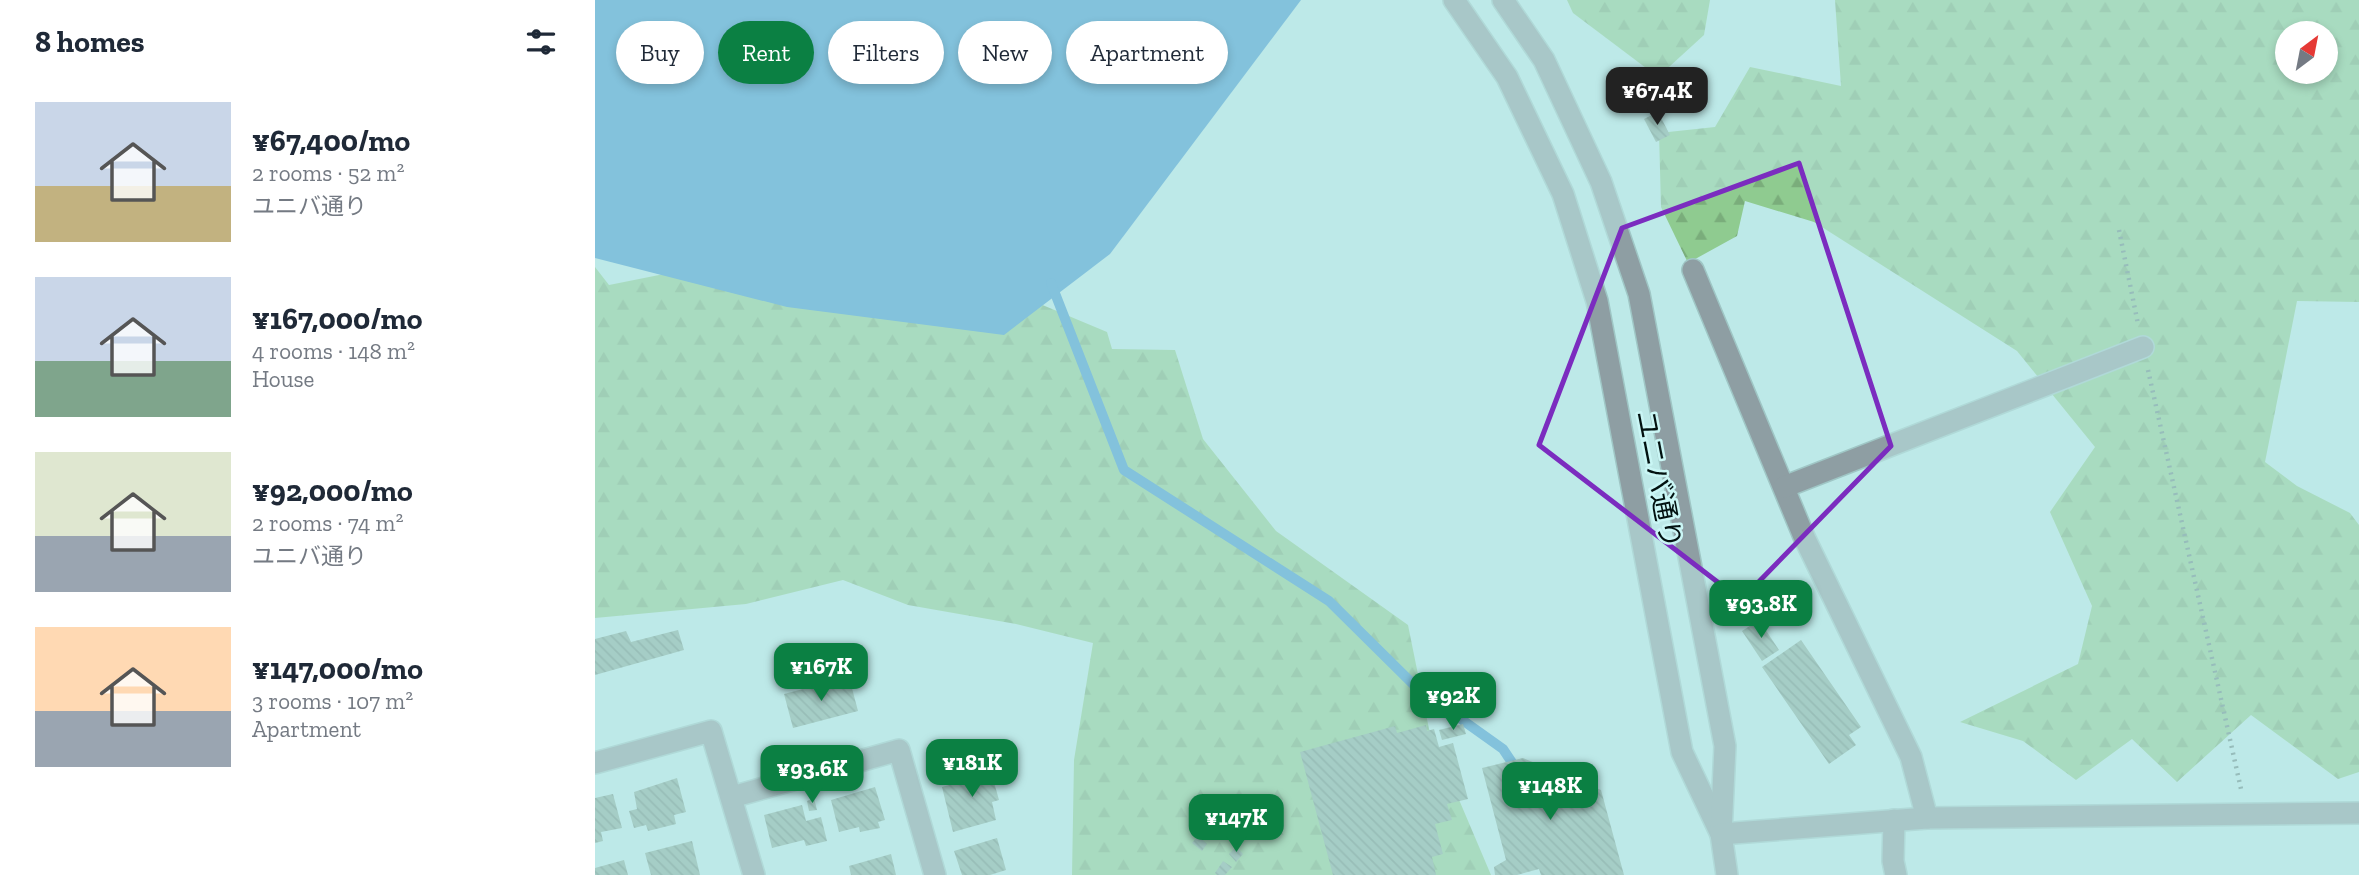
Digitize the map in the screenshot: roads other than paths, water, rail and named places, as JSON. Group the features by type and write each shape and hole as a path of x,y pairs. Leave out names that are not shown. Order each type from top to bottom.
{"street":[{"name":"ユニバ通り","path":"1454,0 1507,77 1563,194 1597,301 1682,752 1721,834"},
{"name":"ユニバ通り","path":"1503,0 1550,72 1601,182 1639,294 1725,747 1721,834"},
{"path":"1693,270 1805,539 1911,757 1927,818"},
{"path":"1784,487 2143,346"},
{"path":"595,764 711,731 754,875"},
{"path":"732,797 899,750 935,875"},
{"path":"1727,875 1721,834 1927,818 2359,813"},
{"path":"1894,820 1893,861 1896,875"}],"water":[{"path":"595,0 1301,0 1110,254 1004,335 787,307 595,258"}],"waterway":[{"path":"1051,283 1124,470 1329,601 1416,687 1503,749 1517,770"}]}
